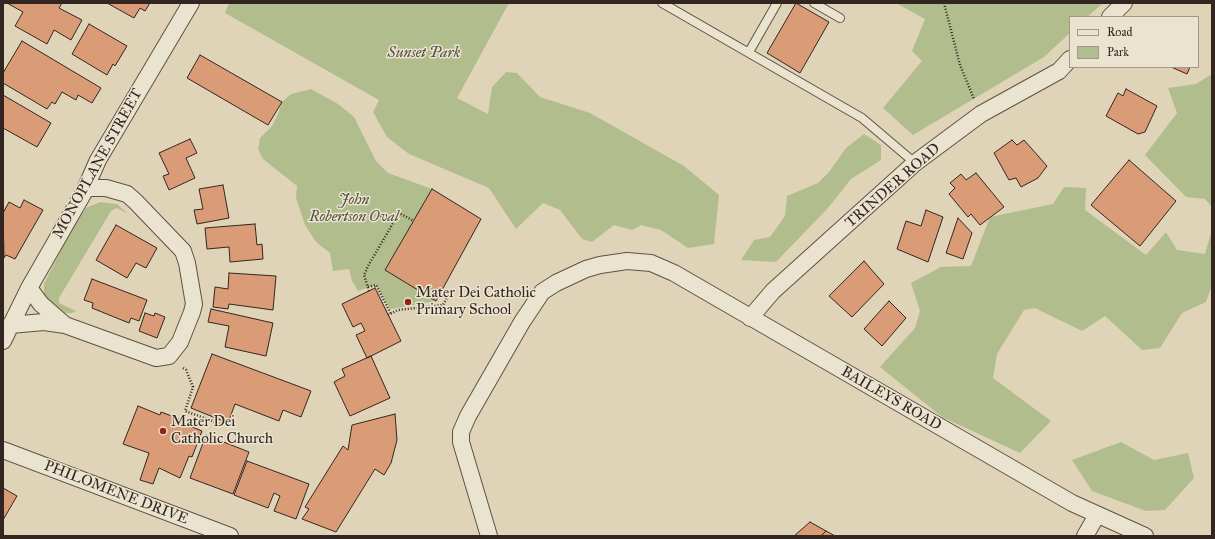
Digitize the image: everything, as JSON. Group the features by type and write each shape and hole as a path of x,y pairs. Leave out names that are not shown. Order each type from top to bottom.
{"street":[{"name":"MONOPLANE STREET","path":"6,331 86,188 98,160 191,3"},
{"path":"1111,16 1124,3"},
{"name":"TRINDER ROAD","path":"750,318 773,291 915,162 981,114 1059,71 1069,60"},
{"path":"6,331 44,322 65,324 148,356 162,358 171,354 178,345 193,310 194,300 187,261 178,244 127,194 106,188 86,188"},
{"name":"BAILEYS ROAD","path":"488,536 460,442 462,429 522,322 545,290 570,275 592,267 617,262 651,263 667,269 1063,498 1145,536"},
{"path":"29,288 41,304 65,324"},
{"name":"PHILOMENE DRIVE","path":"3,450 230,536"},
{"path":"1085,536 1097,515"}],"lane":[{"path":"662,3 862,118 915,162"},
{"path":"749,52 777,3"},
{"path":"814,3 840,18"}],"path":[{"path":"944,3 960,65 981,114"},
{"path":"414,221 399,213 364,275 369,289 376,285 389,314 398,310 443,305 450,292"},
{"path":"183,368 186,370 193,387 185,410 221,424"}],"green space":[{"name":"Sunset Park","path":"229,3 509,3 457,98 488,114 492,87 506,72 517,73 540,97 590,113 684,166 719,195 714,244 688,248 661,230 641,225 632,230 614,225 592,242 582,239 560,210 543,203 516,229 489,188 409,154 387,137 373,112 379,100 225,13"},
{"path":"896,3 1103,3 1088,16 1069,16 1069,34 1044,57 913,135 883,108 922,61 912,51 925,19"},
{"path":"1212,74 1212,207 1205,199 1186,197 1145,155 1177,113 1168,88 1196,84"},
{"name":"John Robertson Oval","path":"311,89 338,104 354,117 376,161 388,173 432,189 385,270 436,301 390,309 376,285 358,291 352,281 349,269 333,271 330,253 316,242 305,225 296,198 297,186 263,159 258,149 260,138 272,126 282,102 291,94"},
{"path":"864,134 881,145 881,160 851,179 828,208 776,262 741,260 754,240 770,237 785,216 787,196 818,183 829,172 846,148"},
{"path":"1064,187 1086,188 1085,210 1146,255 1166,232 1177,250 1205,254 1212,229 1212,285 1206,302 1182,313 1160,348 1142,350 1105,316 1082,331 1035,308 1024,310 997,354 993,378 1051,421 1020,453 942,417 880,367 915,328 920,311 911,283 941,267 971,266 990,217 1053,204"},
{"path":"100,202 117,204 128,214 117,208 111,211 59,298 59,303 76,311 72,313 62,313 44,296 44,284 68,236 86,208"},
{"path":"1121,442 1154,460 1188,453 1194,478 1165,510 1146,511 1092,491 1072,460"}],"building":[{"path":"7,3 62,3 59,8 82,20 71,40 54,30 47,44 15,26 23,12"},
{"path":"107,3 150,3 145,11 140,8 134,18"},
{"path":"796,3 829,22 800,73 767,53"},
{"path":"89,24 127,46 115,66 113,64 107,75 72,54"},
{"path":"22,41 101,88 92,103 78,95 76,100 62,92 55,104 52,102 47,109 3,83 3,73"},
{"path":"200,55 282,102 268,125 187,78"},
{"path":"1173,68 1190,68 1187,74"},
{"path":"1126,89 1157,106 1145,132 1138,134 1106,116 1118,93 1123,96"},
{"path":"3,95 51,123 37,147 3,128"},
{"path":"190,139 197,153 186,158 195,178 169,190 163,176 169,174 159,153"},
{"path":"1012,140 1017,145 1024,140 1047,166 1038,178 1021,187 1016,178 1009,180 994,153"},
{"path":"1129,160 1176,201 1140,246 1091,205"},
{"path":"976,173 1004,207 980,225 971,214 968,217 949,194 955,188 950,183 961,174 966,180"},
{"path":"223,185 229,218 197,224 194,210 203,209 199,189"},
{"path":"432,189 481,219 436,301 385,270"},
{"path":"24,200 43,210 15,259 6,255 4,258 3,213 9,202 20,208"},
{"path":"926,210 943,217 928,262 897,249 906,221 921,226"},
{"path":"958,218 972,233 963,259 946,253"},
{"path":"255,224 257,245 262,244 263,259 230,262 229,247 207,249 205,228"},
{"path":"116,225 157,248 146,268 136,263 127,278 96,260"},
{"path":"864,261 884,284 852,317 829,296"},
{"path":"229,273 276,276 273,310 229,304 228,309 213,307 215,287 228,289"},
{"path":"92,279 147,300 139,321 131,318 129,323 92,308 93,303 84,300"},
{"path":"375,288 401,341 367,358 356,335 365,331 361,323 353,327 342,304"},
{"path":"889,301 906,318 882,346 864,329"},
{"path":"211,309 273,323 266,356 225,347 229,326 208,322"},
{"path":"145,313 154,316 155,313 165,317 157,338 139,331"},
{"path":"212,354 311,391 301,417 283,410 279,421 235,404 228,423 191,408"},
{"path":"371,356 390,398 350,416 334,382 345,376 342,369"},
{"path":"138,406 160,415 161,412 180,419 180,422 202,431 192,457 189,456 180,478 159,468 153,484 140,480 149,453 123,444"},
{"path":"395,414 397,440 391,463 384,475 375,469 336,532 302,519 309,509 305,507 343,446 348,450 352,425"},
{"path":"206,435 249,452 233,494 190,478"},
{"path":"247,461 309,484 296,519 274,511 280,496 274,493 268,508 234,495"},
{"path":"3,488 17,496 3,520"},
{"path":"810,522 826,531 821,536 794,536"},
{"path":"826,531 835,536 821,536"}],"place":[{"name":"Mater Dei Catholic Primary School","path":"408,302"},
{"name":"Mater Dei Catholic Church","path":"163,431"}]}
